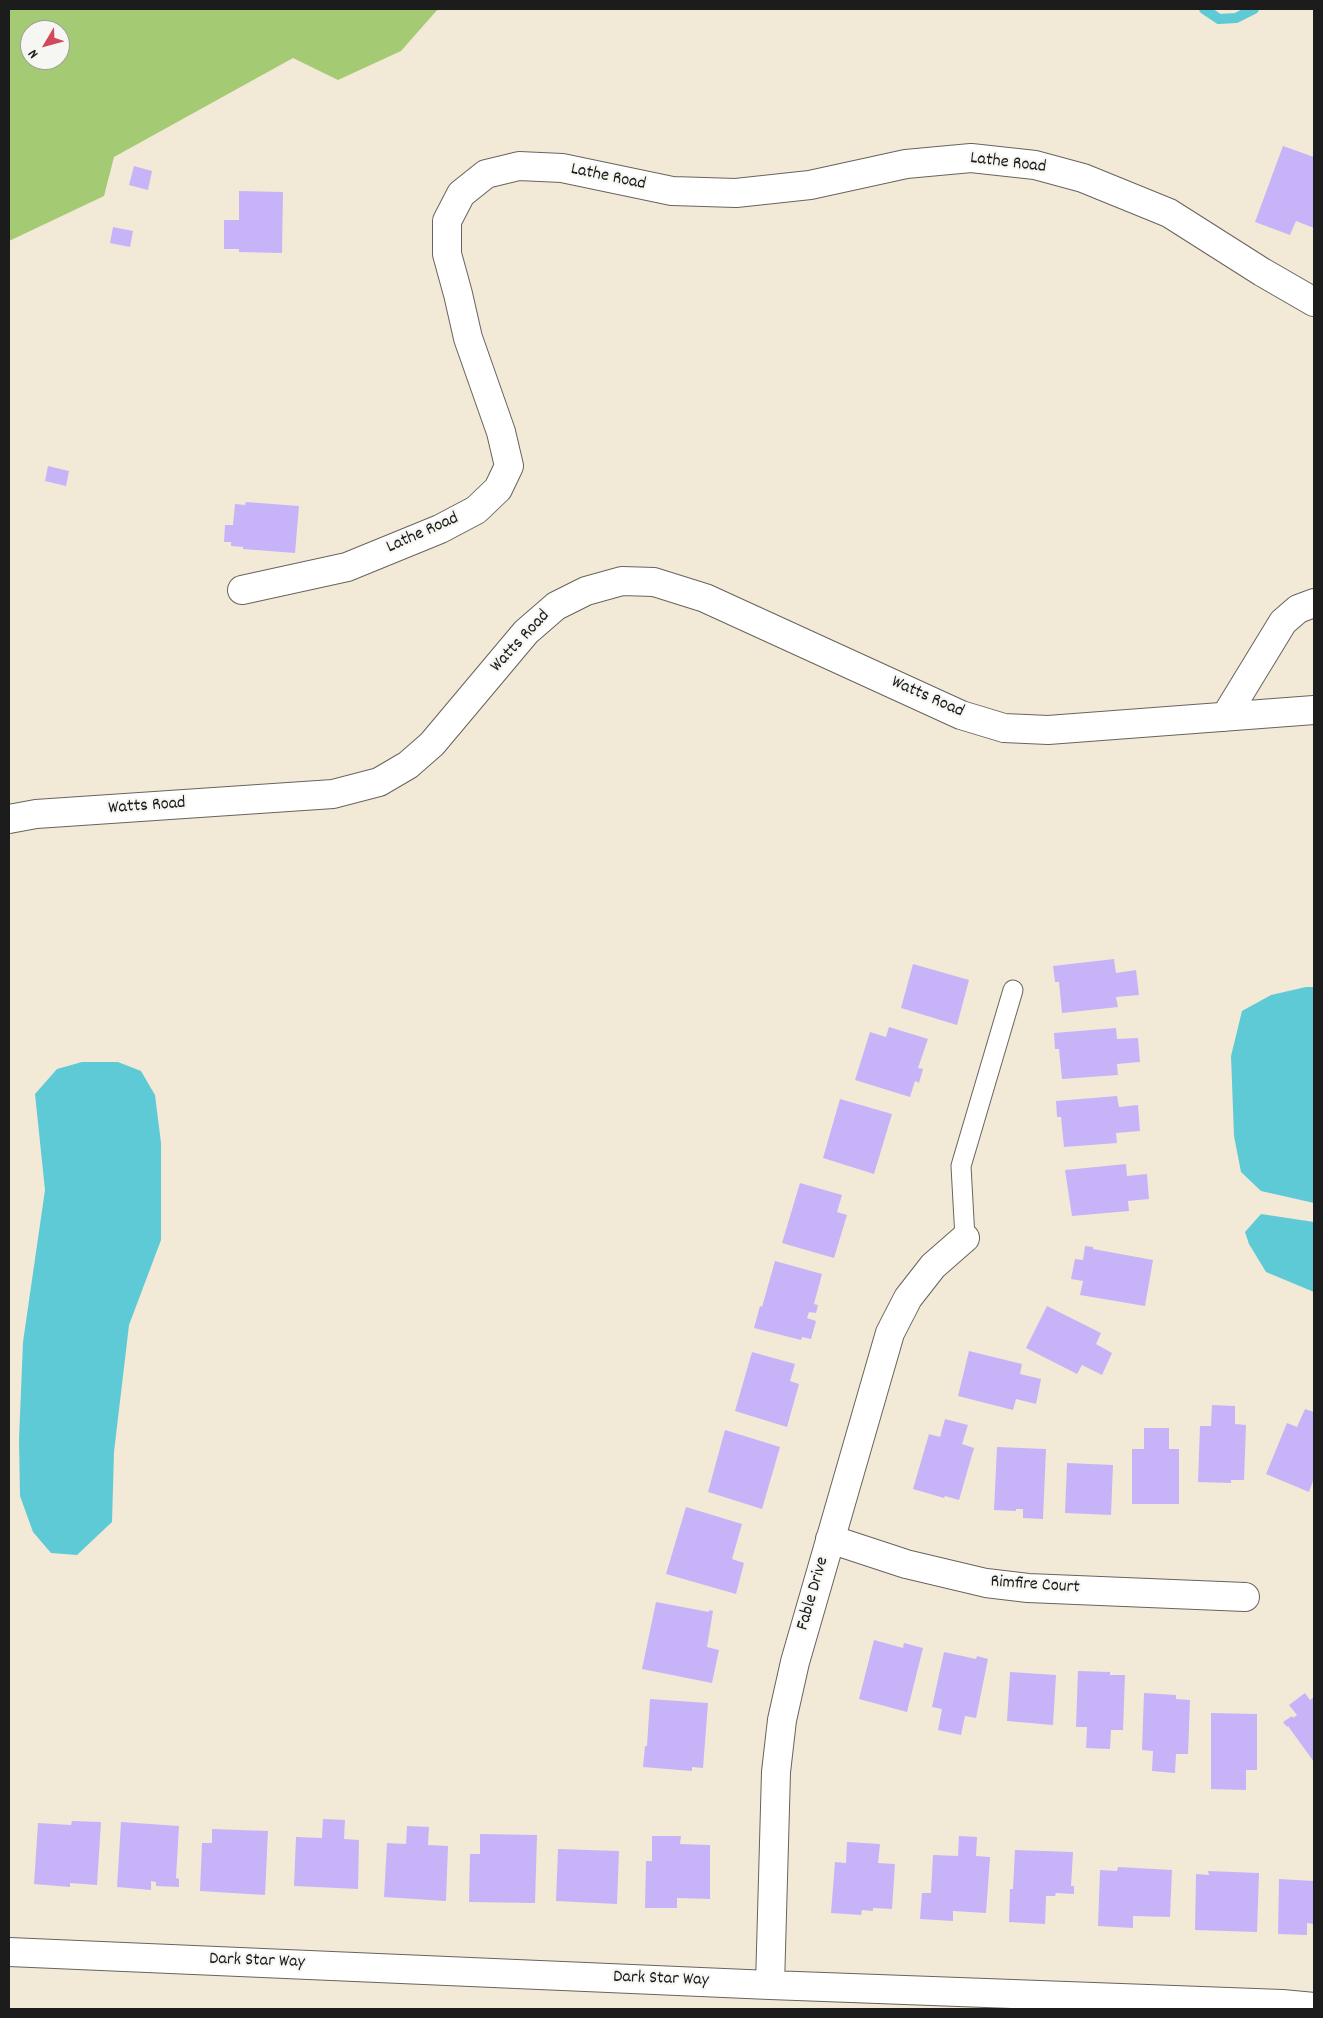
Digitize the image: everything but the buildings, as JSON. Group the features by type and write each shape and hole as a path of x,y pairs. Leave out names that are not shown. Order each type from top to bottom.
{"street":[{"name":"Lathe Road","path":"242,590 347,567 440,529 476,510 498,489 510,466 501,432 468,338 447,254 447,221 461,194 486,174 520,166 562,168 672,191 736,193 810,185 906,164 971,158 1036,165 1083,178 1168,213 1314,302"},
{"name":"Watts Road","path":"9,819 36,814 333,794 378,782 408,765 432,744 526,632 556,606 586,591 622,582 654,582 705,598 961,715 1004,728 1048,730 1314,710"},
{"path":"1225,717 1283,622 1298,609 1314,603"},
{"name":"Fable Drive","path":"770,1985 776,1772 782,1720 795,1662 890,1333 913,1291 933,1266 965,1238"},
{"name":"Rimfire Court","path":"830,1539 906,1564 986,1583 1028,1588 1245,1597"},
{"name":"Dark Star Way","path":"9,1952 770,1985 1282,2004 1314,2007"}],"lane":[{"path":"965,1238 961,1166 1013,990"}],"green space":[{"path":"9,9 438,9 401,51 338,80 293,58 114,157 104,196 9,241"}],"water":[{"path":"1314,987 1314,1203 1261,1191 1241,1172 1234,1136 1231,1056 1242,1011 1271,995"},
{"path":"82,1062 118,1062 141,1071 155,1095 161,1143 161,1240 129,1325 114,1452 112,1522 77,1555 51,1553 33,1532 20,1496 19,1439 23,1342 45,1190 35,1094 57,1069"},
{"path":"1261,1214 1314,1222 1314,1292 1266,1272 1249,1244 1245,1232"}],"waterway":[{"path":"1204,9 1219,19 1236,18 1254,9"}]}
